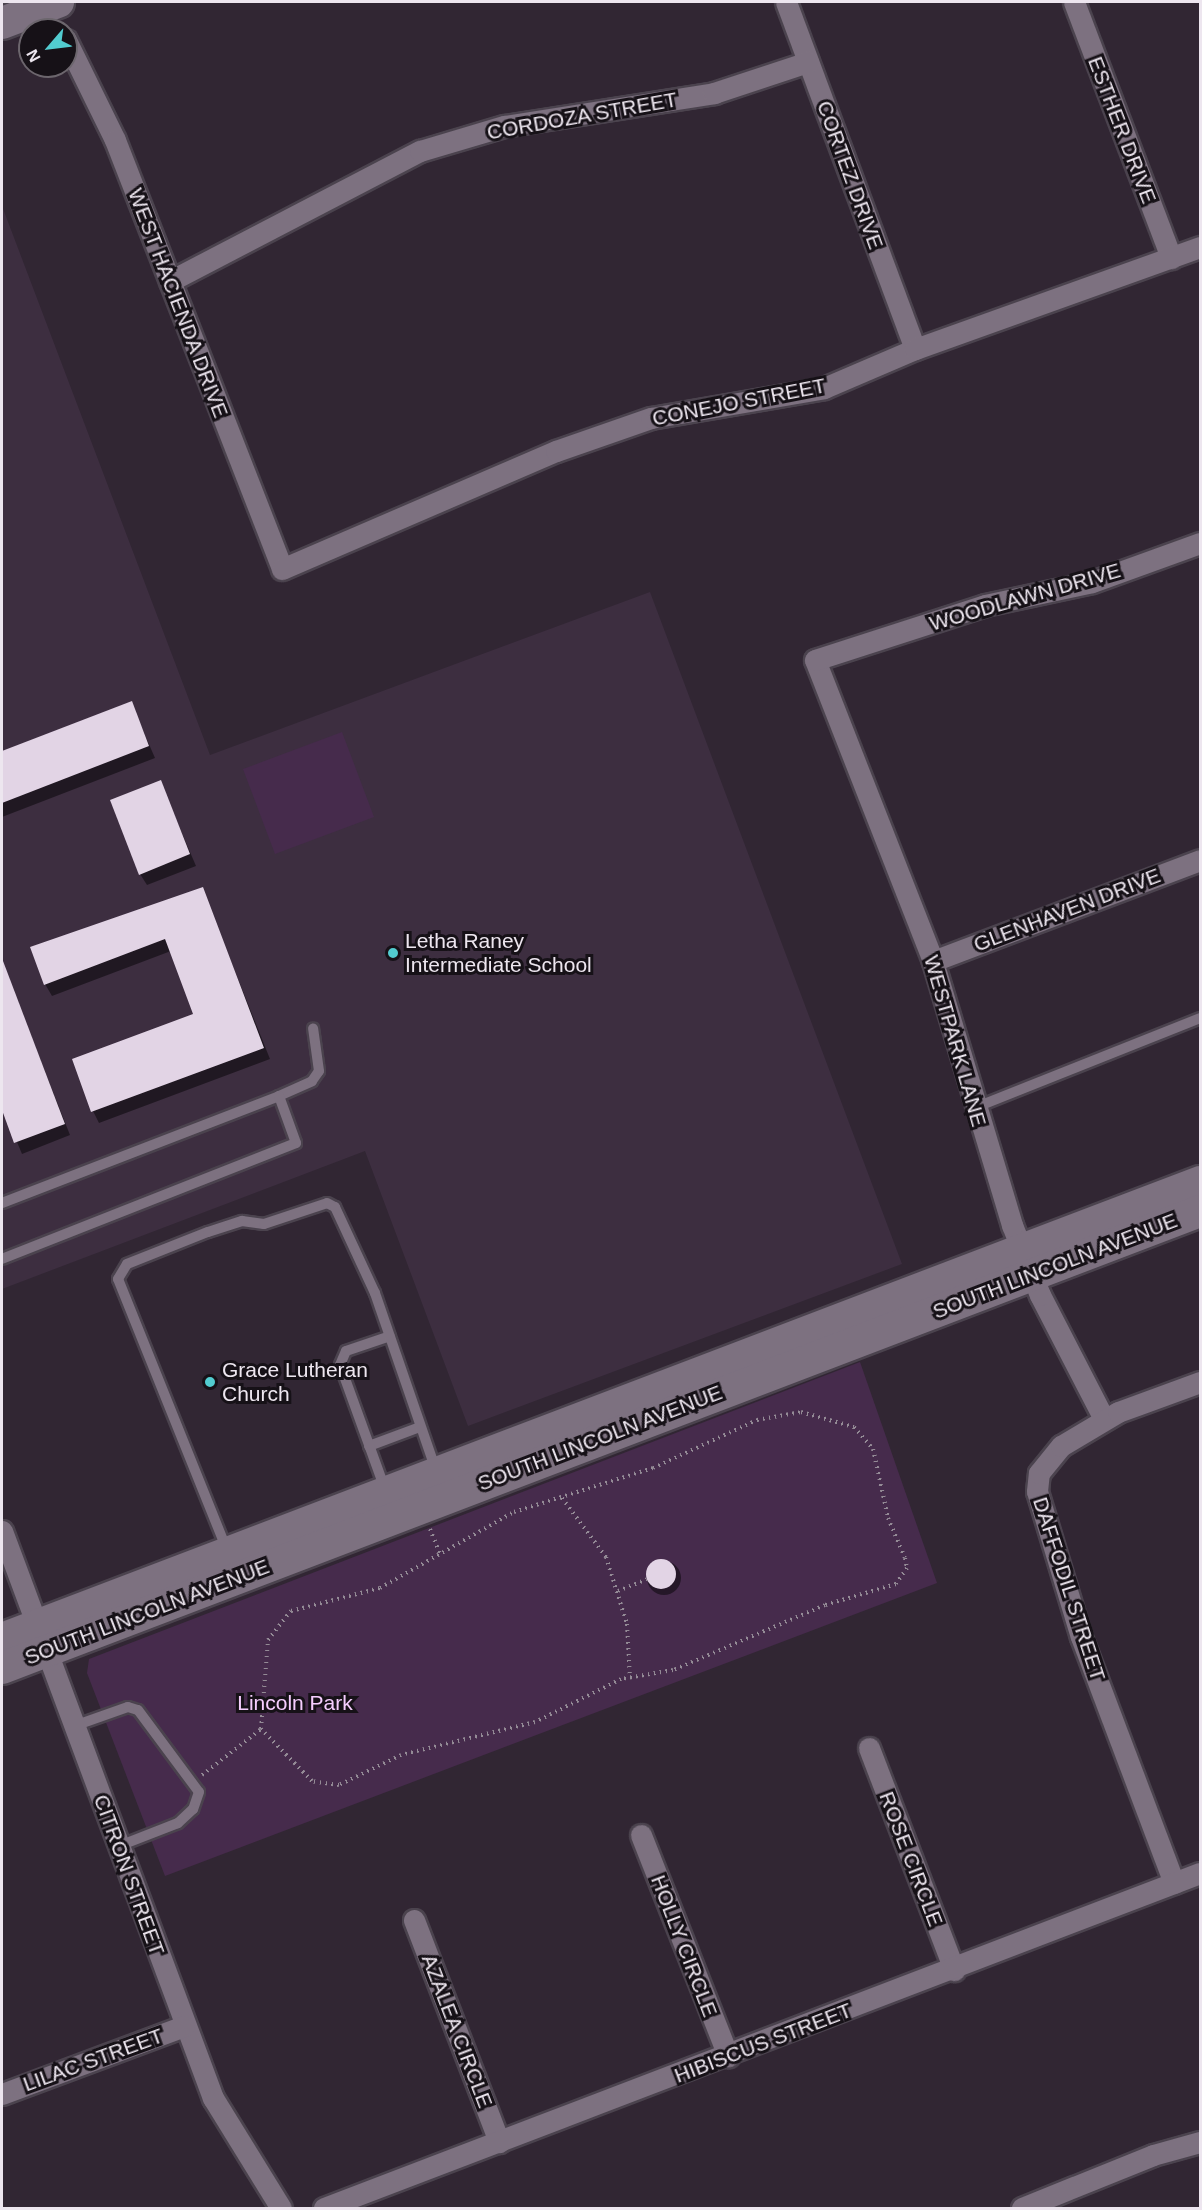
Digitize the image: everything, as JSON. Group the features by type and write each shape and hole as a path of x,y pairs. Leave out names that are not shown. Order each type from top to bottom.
{"main road":[{"path":"2,23 56,9"},
{"name":"SOUTH LINCOLN AVENUE","path":"2,1639 42,1638 1027,1262 1200,1182"},
{"name":"SOUTH LINCOLN AVENUE","path":"2,1668 42,1638 227,1551 436,1470 1027,1262 1200,1211"}],"street":[{"name":"CORTEZ DRIVE","path":"786,2 915,349"},
{"name":"ESTHER DRIVE","path":"1074,2 1171,258"},
{"name":"CORDOZA STREET","path":"170,281 420,151 504,126 714,93 808,62"},
{"name":"WEST HACIENDA DRIVE","path":"78,64 116,140 282,569"},
{"name":"CONEJO STREET","path":"282,569 465,486 598,436 651,418 825,388 915,349 1200,247"},
{"name":"WOODLAWN DRIVE","path":"814,660 985,604 1092,582 1200,543"},
{"name":"WESTPARK LANE","path":"814,660 933,961 974,1108 1027,1262 1104,1419"},
{"name":"GLENHAVEN DRIVE","path":"933,961 1200,860"},
{"name":"DAFFODIL STREET","path":"1174,1883 1081,1637 1037,1491 1047,1457 1104,1419 1200,1382"},
{"name":"CITRON STREET","path":"2,1531 184,2026 213,2098 281,2208"},
{"name":"ROSE CIRCLE","path":"869,1748 954,1970"},
{"name":"HOLLY CIRCLE","path":"641,1835 728,2056"},
{"name":"HIBISCUS STREET","path":"324,2208 954,1970 1200,1873"},
{"name":"AZALEA CIRCLE","path":"414,1920 499,2142"},
{"name":"LILAC STREET","path":"2,2094 184,2026"},
{"path":"1036,2206 1152,2155 1199,2146"}],"lane":[{"path":"974,1108 1200,1018"},
{"path":"2,1203 279,1096 312,1081 319,1071 312,1028"},
{"path":"2,1259 296,1143 279,1096"},
{"path":"227,1551 118,1279 122,1267 228,1224 264,1224 327,1203 343,1215 390,1336 436,1470"},
{"path":"386,1490 340,1357 390,1336"},
{"path":"369,1446 420,1427"},
{"path":"74,1726 128,1707 138,1710 191,1782 198,1798 178,1823 119,1846"}],"path":[{"path":"191,1782 261,1729 268,1640 279,1620 302,1606 380,1588 441,1556 505,1516 653,1468 775,1414 836,1418 867,1437 873,1449 888,1518 907,1568 896,1584 825,1605 673,1670 630,1677 535,1722 401,1755 339,1785 312,1781 261,1729"},
{"path":"562,1498 606,1557 627,1624 630,1677"},
{"path":"434,1521 428,1523 441,1556"},
{"path":"618,1591 647,1579"}],"shaded area":[{"name":"Letha Raney Intermediate School","path":"2,206 210,755 650,592 902,1264 468,1426 365,1151 2,1289"}],"green space":[{"path":"342,732 374,817 275,854 243,769"},
{"name":"Lincoln Park","path":"860,1362 937,1583 165,1876 87,1673 89,1659"}],"building":[{"path":"132,701 149,746 2,803 2,751"},
{"path":"161,780 190,854 139,875 110,800"},
{"path":"203,887 264,1048 91,1112 72,1059 193,1014 165,939 44,985 30,947"},
{"path":"3,961 65,1124 14,1143 2,1110"},
{"path":"661,1559 672,1563 676,1574 672,1585 661,1589 650,1585 646,1574 650,1563"}],"place":[{"name":"Letha Raney Intermediate School","path":"393,953"},
{"name":"Grace Lutheran Church","path":"210,1382"}]}
